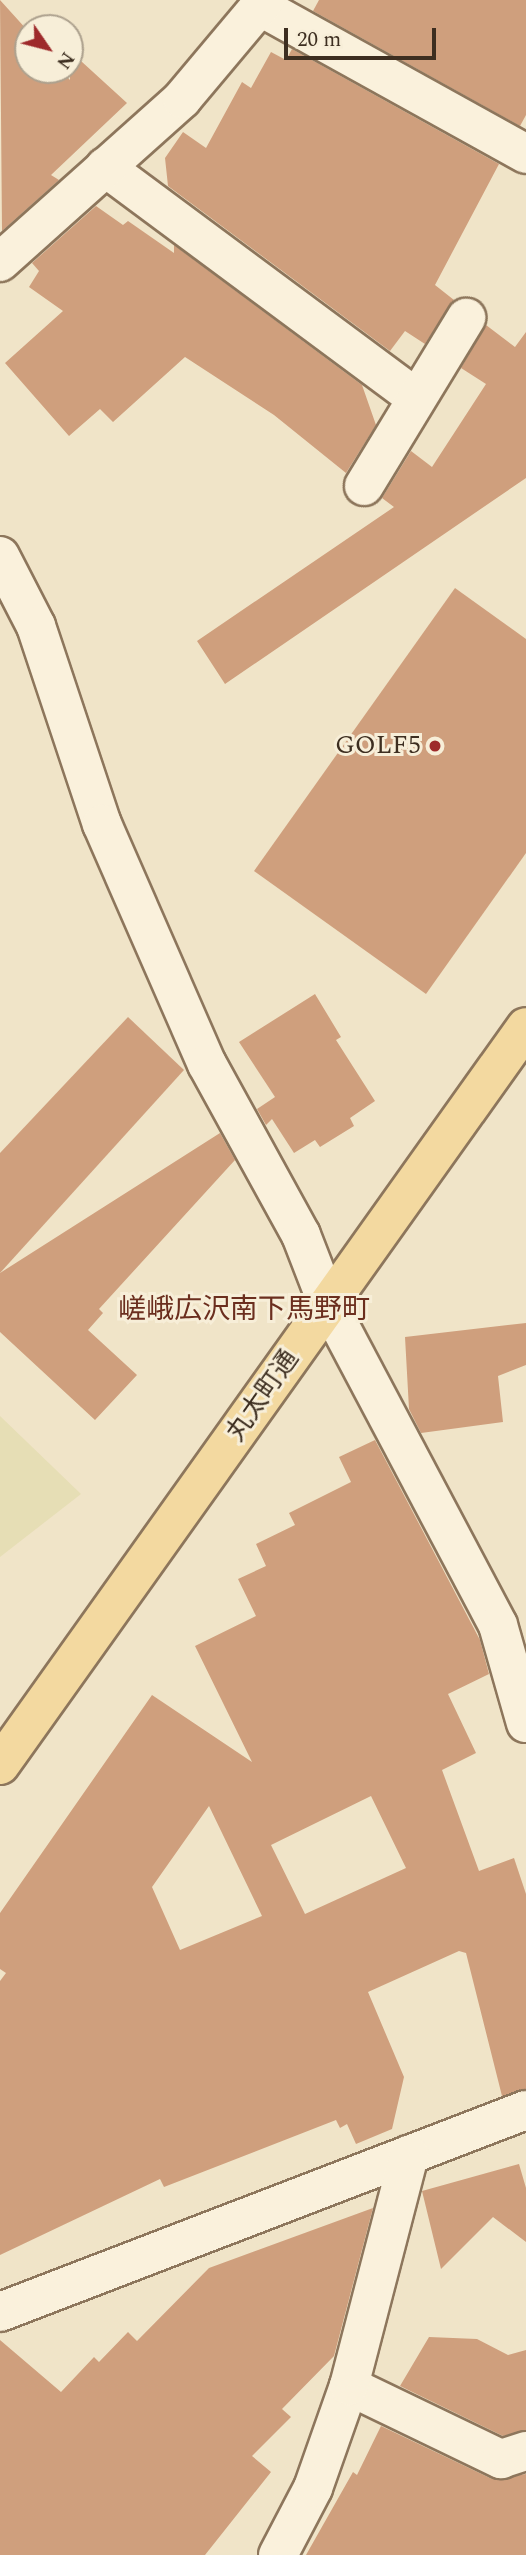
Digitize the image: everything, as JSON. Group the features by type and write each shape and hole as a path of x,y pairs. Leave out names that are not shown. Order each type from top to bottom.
{"main road":[{"name":"丸太町通","path":"0,1765 327,1301 526,1027"}],"street":[{"path":"0,262 181,99 252,7 526,154"},
{"path":"105,167 416,398"},
{"path":"364,485 466,318"},
{"path":"0,555 36,626 118,862 207,1064 301,1235 327,1301 498,1625 526,1723"},
{"path":"0,2312 526,2110"},
{"path":"278,2555 313,2488 349,2386 409,2155"},
{"path":"349,2386 518,2460"}],"shaded area":[{"path":"0,1416 81,1494 0,1557"}],"building":[{"path":"0,0 14,16 14,84 84,84 84,64 127,103 51,175 59,180 2,231"},
{"path":"319,0 526,0 526,115 520,126 313,11"},
{"path":"292,49 499,164 435,285 454,300 425,344 405,331 390,351 168,186 165,158 183,132 206,148 242,82 251,88 271,52 286,60"},
{"path":"96,206 123,225 128,221 174,253 174,245 362,385 376,425 346,473 274,415 185,357 113,422 100,409 69,436 5,363 63,311 29,287 39,271 32,263"},
{"path":"486,325 515,347 526,332 526,478 225,684 197,641 394,507 382,498 411,451 432,467 486,384 461,368"},
{"name":"GOLF5","path":"455,588 526,639 526,853 426,994 254,871"},
{"path":"315,994 341,1037 336,1040 375,1101 350,1118 354,1126 320,1147 315,1140 294,1153 272,1119 266,1125 257,1109 275,1097 239,1042"},
{"path":"128,1017 184,1070 0,1273 0,1153"},
{"path":"220,1133 235,1160 99,1309 103,1313 88,1330 137,1375 95,1420 0,1332 0,1273"},
{"path":"526,1323 526,1365 498,1376 503,1422 421,1433 409,1409 405,1337"},
{"path":"375,1440 480,1640 489,1674 448,1694 476,1753 442,1770 479,1871 514,1858 526,1894 526,2089 502,2096 466,1953 459,1951 368,1992 404,2077 392,2129 356,2144 347,2124 340,2128 336,2120 164,2187 160,2179 0,2255 0,1981 6,1973 0,1969 0,1913 152,1695 252,1762 195,1646 256,1616 238,1579 266,1566 256,1544 295,1525 289,1513 351,1482 339,1457","holes":["371,1796 406,1868 305,1914 271,1845","209,1806 262,1916 180,1950 152,1887"]},
{"path":"519,2164 526,2188 526,2242 493,2217 441,2269 422,2191"},
{"path":"373,2208 334,2356 282,2409 291,2417 252,2456 271,2472 205,2555 0,2555 0,2340 61,2392 94,2357 99,2362 128,2332 137,2341 209,2268"},
{"path":"429,2337 477,2339 508,2355 526,2350 526,2430 503,2436 400,2386"},
{"path":"381,2426 492,2479 526,2474 526,2555 306,2555 353,2472 357,2475"}],"place":[{"name":"GOLF5","path":"435,746"}],"district":[{"name":"嵯峨広沢南下馬野町","path":"244,1310"}]}
